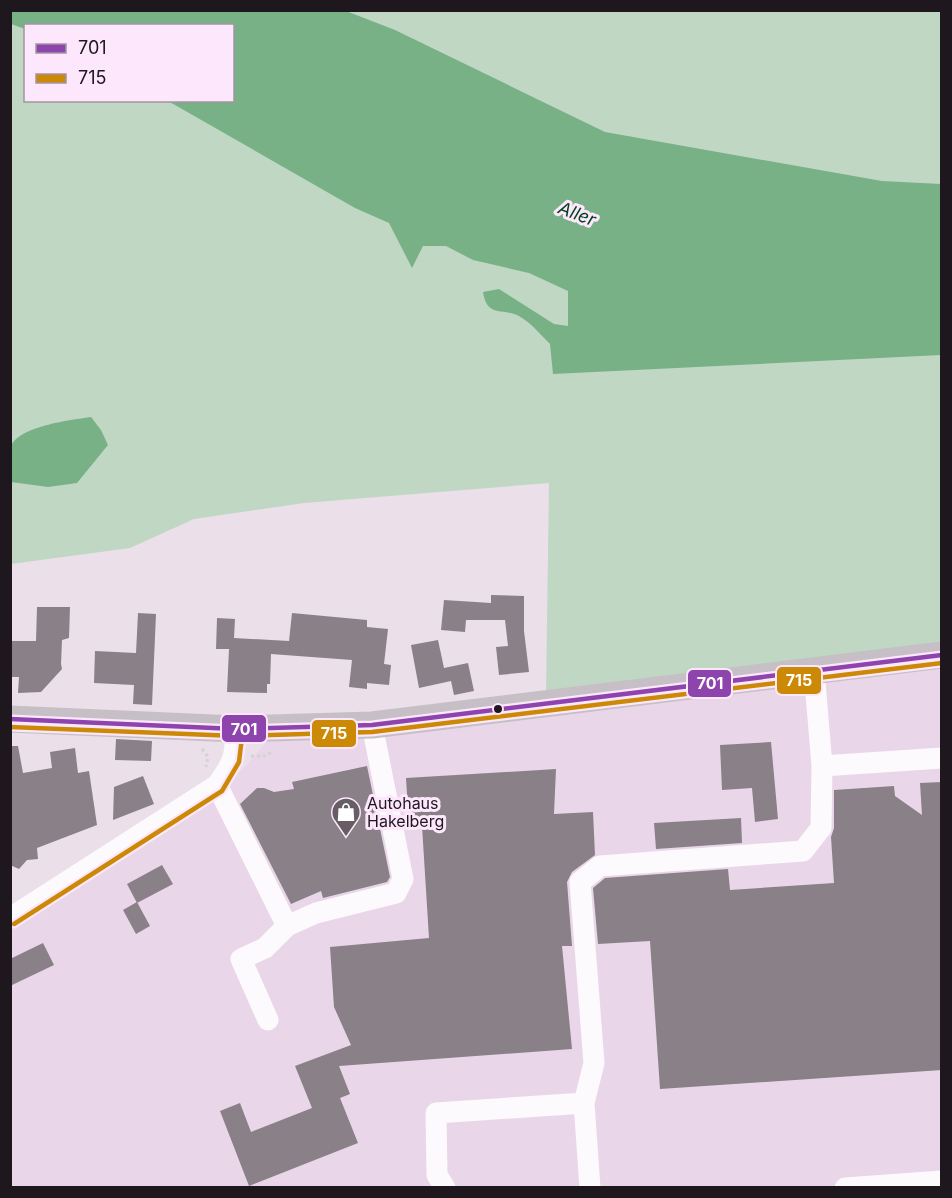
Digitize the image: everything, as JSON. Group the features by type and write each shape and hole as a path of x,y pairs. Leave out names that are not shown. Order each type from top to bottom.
{"main road":[{"path":"10,719 236,729 372,725 942,655"}],"street":[{"path":"590,1188 584,1103 594,1063 580,882 600,866 803,851 821,828 822,766 814,670"},
{"path":"268,1020 242,959 264,948 287,926 316,913 396,893 404,879 372,725"},
{"path":"10,918 217,785 229,770 235,757 236,729"},
{"path":"822,766 942,758"},
{"path":"217,785 287,926"},
{"path":"445,1188 437,1175 436,1113 584,1103"},
{"path":"845,1188 942,1181"}],"shaded area":[{"path":"10,11 941,11 941,645 546,694 549,483 304,503 194,519 130,548 11,564"},
{"path":"941,664 941,1187 11,1188 11,924 232,779 267,741"}],"water":[{"name":"Aller","path":"11,10 346,11 395,30 605,132 882,181 941,184 941,355 553,374 550,344 522,318 489,306 483,292 499,289 554,324 568,326 568,291 529,273 473,260 446,246 423,246 412,268 389,223 355,208 170,102 234,102 234,24 24,24 24,29 11,24"},
{"path":"91,417 101,430 108,445 77,483 48,487 11,482 9,453 14,441 45,425"}],"building":[{"path":"491,595 524,596 524,631 529,672 499,675 496,647 508,646 505,620 466,620 465,632 441,630 444,600 491,603"},
{"path":"37,607 70,607 69,638 62,640 62,669 41,692 18,693 19,677 10,677 10,641 36,641"},
{"path":"138,613 156,614 152,705 133,704 134,685 94,683 95,651 136,653"},
{"path":"292,613 367,620 367,627 388,629 384,664 391,665 389,685 367,683 367,689 349,687 352,660 271,654 270,684 267,684 267,693 227,692 229,649 216,649 217,618 235,619 234,638 289,641"},
{"path":"438,640 444,668 468,663 474,691 454,695 451,681 419,688 411,645"},
{"path":"116,739 152,741 151,761 115,760"},
{"path":"771,742 778,819 755,822 752,788 722,790 720,745"},
{"path":"10,746 18,746 23,773 52,768 50,752 75,748 78,773 89,771 97,825 37,848 38,859 27,860 19,869 10,865"},
{"name":"Autohaus Hakelberg","path":"367,766 390,877 387,882 323,898 321,891 291,904 240,804 257,788 274,792 294,789 292,782"},
{"path":"556,769 554,814 593,812 595,855 572,872 567,882 572,946 562,946 572,1049 339,1066 350,1094 340,1098 358,1143 249,1186 220,1111 240,1103 251,1132 312,1108 295,1066 351,1045 334,1007 330,947 429,938 422,826 409,826 406,778"},
{"path":"143,776 154,804 113,820 114,787"},
{"path":"942,782 942,1070 660,1089 650,941 598,944 593,888 605,878 728,869 730,890 834,883 831,837 834,828 834,790 894,786 895,796 922,815 920,783"},
{"path":"741,818 742,843 656,849 654,823"},
{"path":"162,865 173,884 137,903 127,884"},
{"path":"137,902 150,926 136,934 123,910"},
{"path":"43,943 54,965 10,986 10,959"}],"transit line":[{"name":"701","path":"10,719 236,729 372,725 942,655"},
{"name":"715","path":"10,727 236,736 372,732 942,663"},
{"name":"715","path":"14,924 222,791 239,762 243,729"}],"place":[{"name":"Autohaus Hakelberg","path":"346,838"}]}
